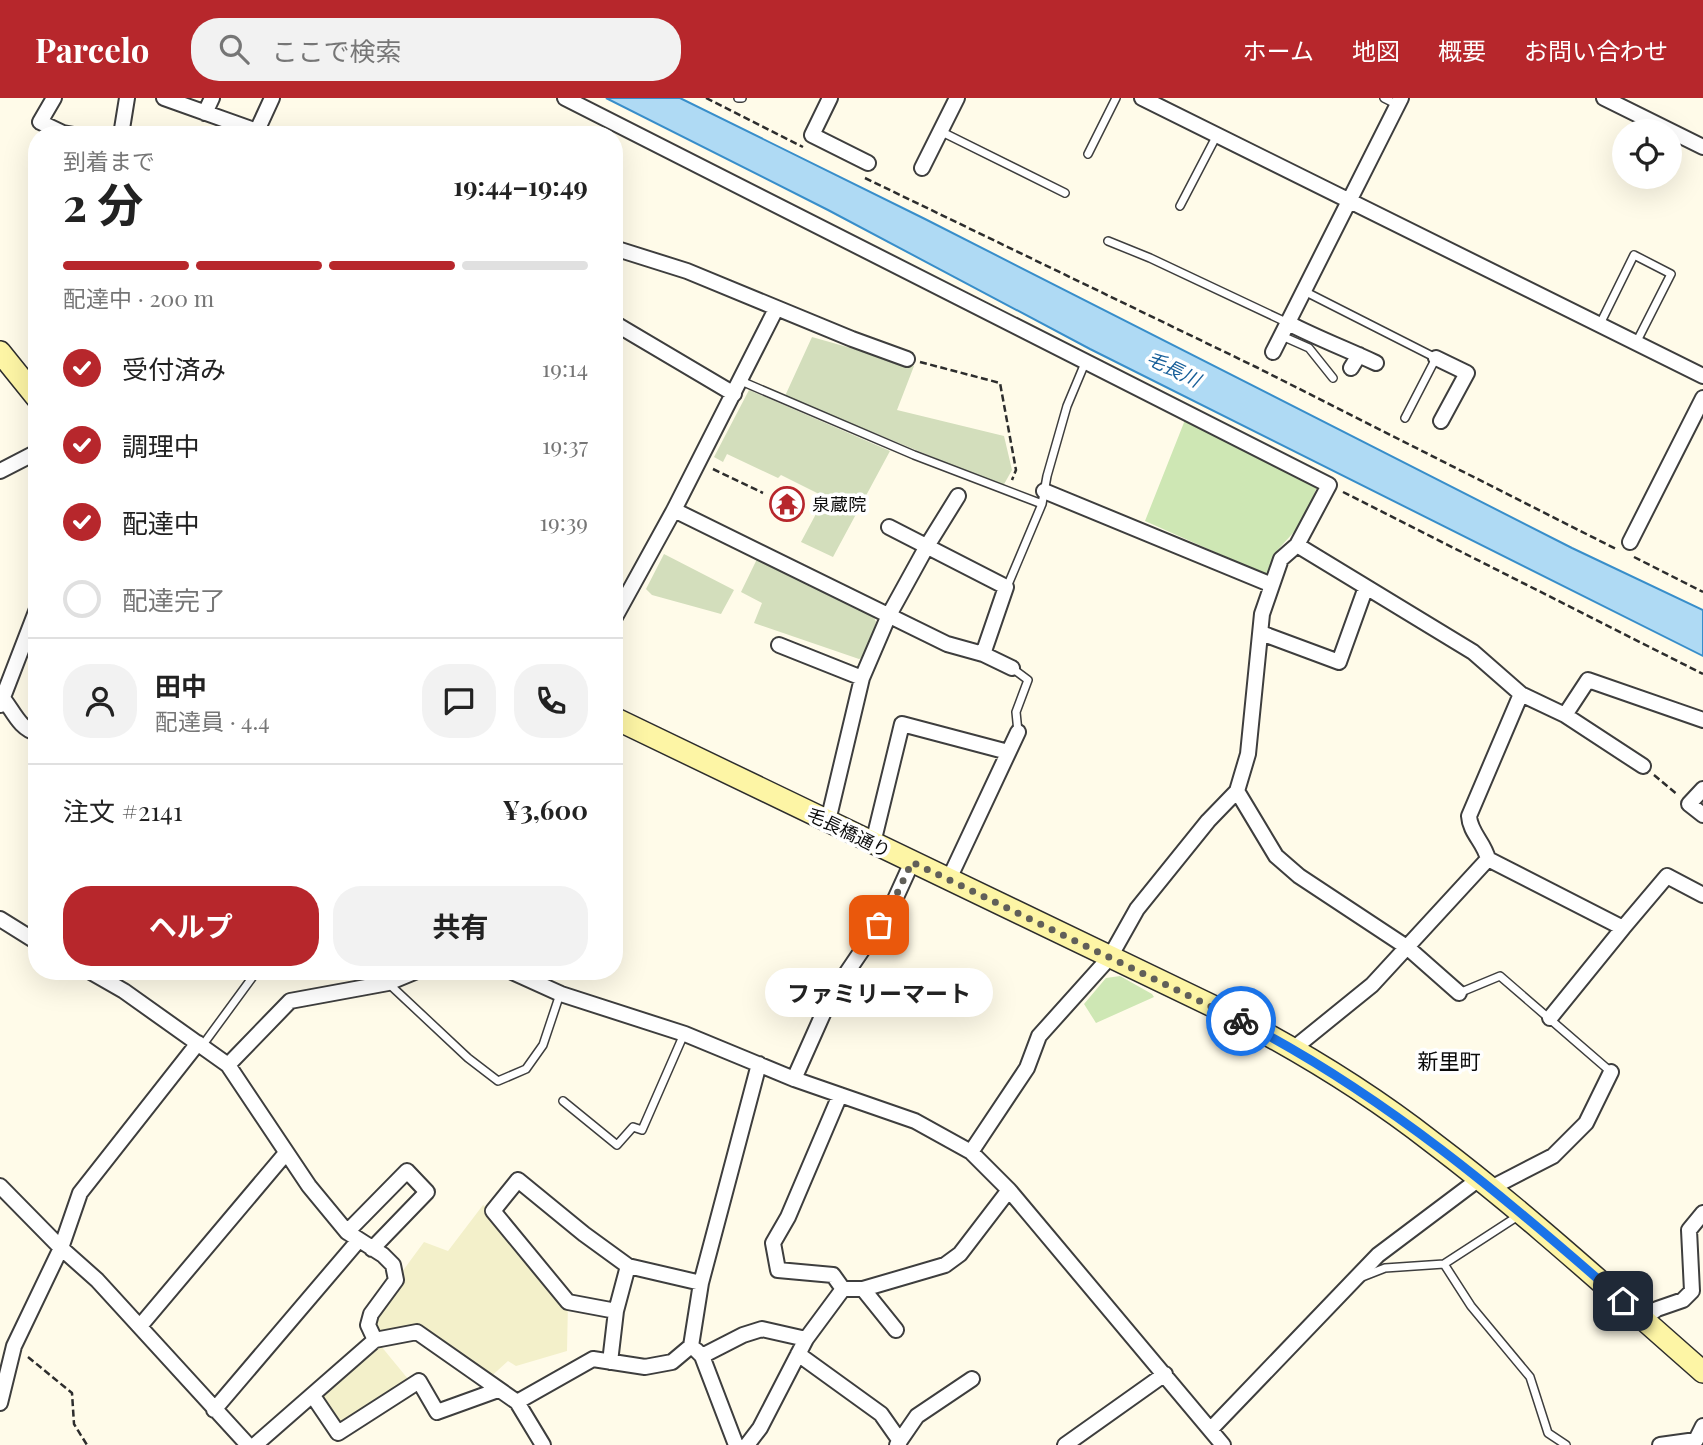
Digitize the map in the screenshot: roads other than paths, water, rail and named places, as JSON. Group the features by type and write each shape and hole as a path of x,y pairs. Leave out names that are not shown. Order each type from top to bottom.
{"street":[{"path":"49,126 40,122 54,98"},
{"path":"122,126 127,98"},
{"path":"164,98 241,126"},
{"path":"205,113 212,98"},
{"path":"262,126 272,98"},
{"path":"565,98 620,126"},
{"path":"830,98 812,135 869,163"},
{"path":"922,168 957,98"},
{"path":"1142,98 1703,376"},
{"path":"1604,98 1703,147"},
{"path":"1273,352 1349,200 1394,100"},
{"path":"623,128 1329,485 1297,545 1281,559 1262,614 1248,754 1237,792 1208,821 1137,909 1110,957 1039,1036 1027,1068 971,1152"},
{"path":"623,251 687,271 906,359"},
{"path":"623,590 674,510 776,309"},
{"path":"623,328 734,394"},
{"path":"1284,329 1332,342 1376,363"},
{"path":"0,352 28,387"},
{"path":"1351,368 1359,355"},
{"path":"1436,358 1467,373 1441,421"},
{"path":"1630,541 1703,398"},
{"path":"0,471 28,457"},
{"path":"828,821 862,678 889,615 958,496"},
{"path":"1043,497 1272,585"},
{"path":"674,510 947,643 983,654 1012,668"},
{"path":"888,527 1006,587 983,654"},
{"path":"1297,545 1473,652 1521,694 1566,715 1643,766"},
{"path":"1261,633 1339,662 1366,587"},
{"path":"28,632 1,699 28,729"},
{"path":"779,645 862,678"},
{"path":"1566,715 1588,680 1703,720"},
{"path":"1521,694 1469,816 1469,827 1485,846 1488,859 1623,928"},
{"name":"毛長橋通り","path":"623,722 1225,1012 1293,1049 1389,1112 1485,1184 1703,1372"},
{"path":"873,843 902,723 1008,752"},
{"path":"949,880 1018,732"},
{"path":"1703,789 1689,804 1703,815"},
{"path":"1237,792 1276,856 1299,876 1408,948 1459,993"},
{"path":"1293,1049 1373,985 1488,859"},
{"path":"794,1079 831,996 891,906 912,862"},
{"path":"1549,1018 1667,876 1703,895"},
{"path":"0,919 28,936"},
{"path":"105,980 228,1065 309,1186 352,1237 393,1265 396,1280 371,1314 368,1325 375,1339"},
{"path":"228,1065 289,1001 395,980"},
{"path":"530,980 561,994 685,1034 794,1079 915,1121 971,1152 1009,1190 1223,1445"},
{"path":"0,1403 14,1346 61,1248 80,1193 200,1045"},
{"path":"517,1402 593,1359 645,1367 672,1363 691,1346 701,1283 759,1064"},
{"path":"1212,1429 1359,1278 1378,1255 1485,1184 1553,1156 1586,1123 1611,1072"},
{"path":"840,1095 788,1217 773,1243 778,1270 833,1275 843,1289 863,1289 945,1265 960,1254 1009,1190"},
{"path":"141,1325 286,1153"},
{"path":"214,1410 407,1171 427,1192 372,1250"},
{"path":"617,1311 568,1302 493,1211 518,1180 628,1266 701,1283"},
{"path":"0,1186 141,1325 248,1445"},
{"path":"1643,1319 1657,1309 1689,1296 1692,1291 1689,1230 1703,1213"},
{"path":"610,1362 617,1311 628,1266"},
{"path":"747,1445 760,1428 806,1339 843,1289"},
{"path":"863,1289 896,1330"},
{"path":"702,1356 743,1335 762,1329 806,1339"},
{"path":"255,1445 375,1339 417,1332 517,1402 542,1445"},
{"path":"691,1346 702,1356 736,1445"},
{"path":"798,1354 881,1414 899,1443 917,1416 972,1379"},
{"path":"1065,1445 1165,1374"},
{"path":"313,1396 338,1433 419,1381 437,1412 498,1390"},
{"path":"1660,1445 1696,1440 1703,1426"}],"lane":[{"path":"1088,154 1116,98"},
{"path":"940,131 1065,193"},
{"path":"1180,206 1217,135"},
{"path":"1108,241 1150,258 1284,329 1309,348 1333,378"},
{"path":"1600,324 1634,255 1671,274 1636,343"},
{"path":"1304,291 1436,358 1405,418"},
{"path":"1006,587 1043,497 1067,406 1085,363"},
{"path":"741,380 1007,491 1043,497"},
{"path":"1012,668 1028,680 1016,712 1018,732"},
{"path":"1459,993 1500,976 1611,1072"},
{"path":"200,1045 250,980"},
{"path":"388,983 468,1058 498,1082 526,1069 544,1045 561,994"},
{"path":"563,1101 617,1145 633,1127 642,1130 685,1034"},
{"path":"1359,1278 1385,1268 1444,1264 1521,1213"},
{"path":"1444,1264 1471,1306 1530,1377 1548,1433 1566,1445"}],"water":[{"name":"毛長川","path":"606,98 680,98 925,219 1572,548 1703,610 1703,656 1090,349 828,210"}],"place":[{"name":"泉蔵院","path":"787,504"},
{"name":"ファミリーマート","path":"879,925"}],"district":[{"name":"新里町","path":"1449,1060"}]}
